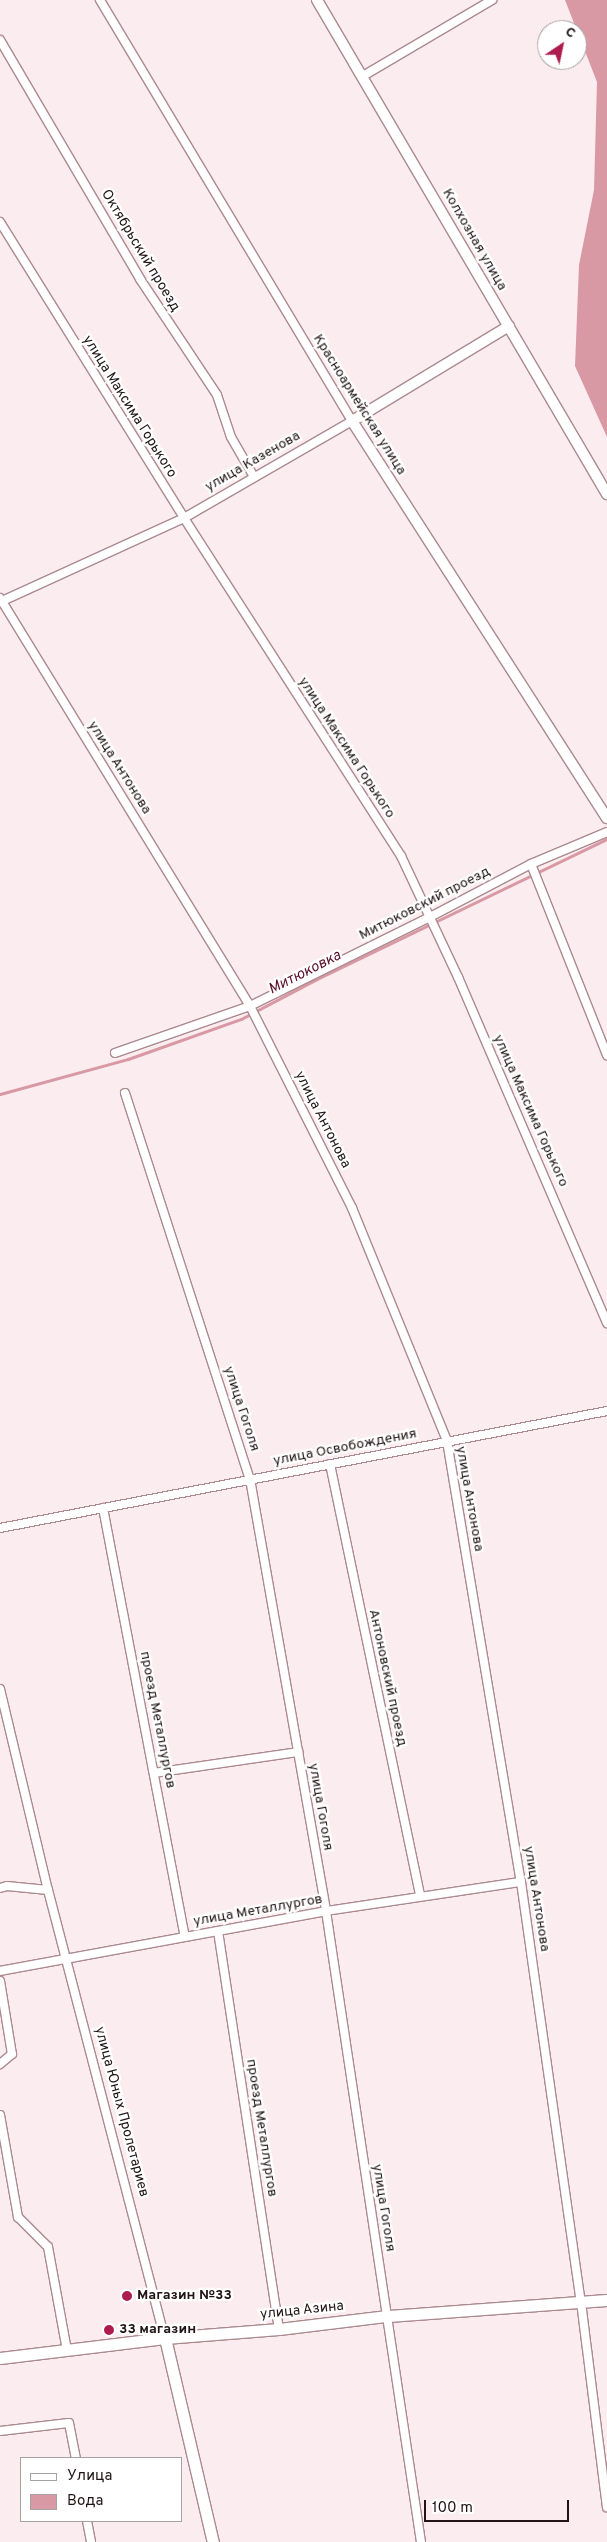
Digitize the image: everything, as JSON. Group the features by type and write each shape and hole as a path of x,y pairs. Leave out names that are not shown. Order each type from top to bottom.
{"main road":[{"name":"улица Азина","path":"0,2358 165,2338 279,2329 387,2316 607,2300"},
{"name":"улица Юных Пролетариев","path":"165,2338 213,2542"}],"street":[{"name":"Красноармейская улица","path":"101,0 352,421 607,818"},
{"name":"Колхозная улица","path":"317,0 607,494"},
{"path":"362,76 492,0"},
{"name":"Октябрьский проезд","path":"0,40 140,278 217,395 231,437 254,477"},
{"name":"улица Максима Горького","path":"0,222 184,518 401,856 436,929 563,1217 607,1323"},
{"name":"улица Казенова","path":"1,601 184,518 352,421 509,326"},
{"name":"улица Антонова","path":"1,601 257,1018 352,1208 447,1441 521,1882 581,2302 607,2507"},
{"name":"Митюковский проезд","path":"115,1053 250,1006 430,918 531,864 607,832"},
{"path":"531,864 607,1055"},
{"name":"улица Гоголя","path":"126,1093 250,1479 326,1911 421,2542"},
{"name":"улица Освобождения","path":"0,1528 607,1411"},
{"name":"Антоновский проезд","path":"330,1464 420,1896"},
{"name":"проезд Металлургов","path":"104,1508 185,1936"},
{"name":"улица Юных Пролетариев","path":"0,1689 48,1890 165,2338"},
{"path":"154,1773 298,1752"},
{"name":"улица Металлургов","path":"0,1970 326,1911 521,1882"},
{"path":"0,1888 7,1886 48,1890"},
{"name":"проезд Металлургов","path":"218,1931 279,2329"},
{"path":"0,1981 12,2054 0,2064"},
{"path":"0,2115 18,2217 48,2247 67,2351"},
{"path":"0,2431 69,2423 76,2457"},
{"path":"87,2522 91,2542"}],"water":[{"path":"565,0 607,0 607,437 575,366 579,265 594,190 597,82 587,56 587,20 573,20"}],"waterway":[{"name":"Митюковка","path":"0,1094 128,1059 241,1019 317,979 607,839"}],"place":[{"name":"Магазин №33","path":"127,2296"},
{"name":"33 магазин","path":"109,2330"}]}
